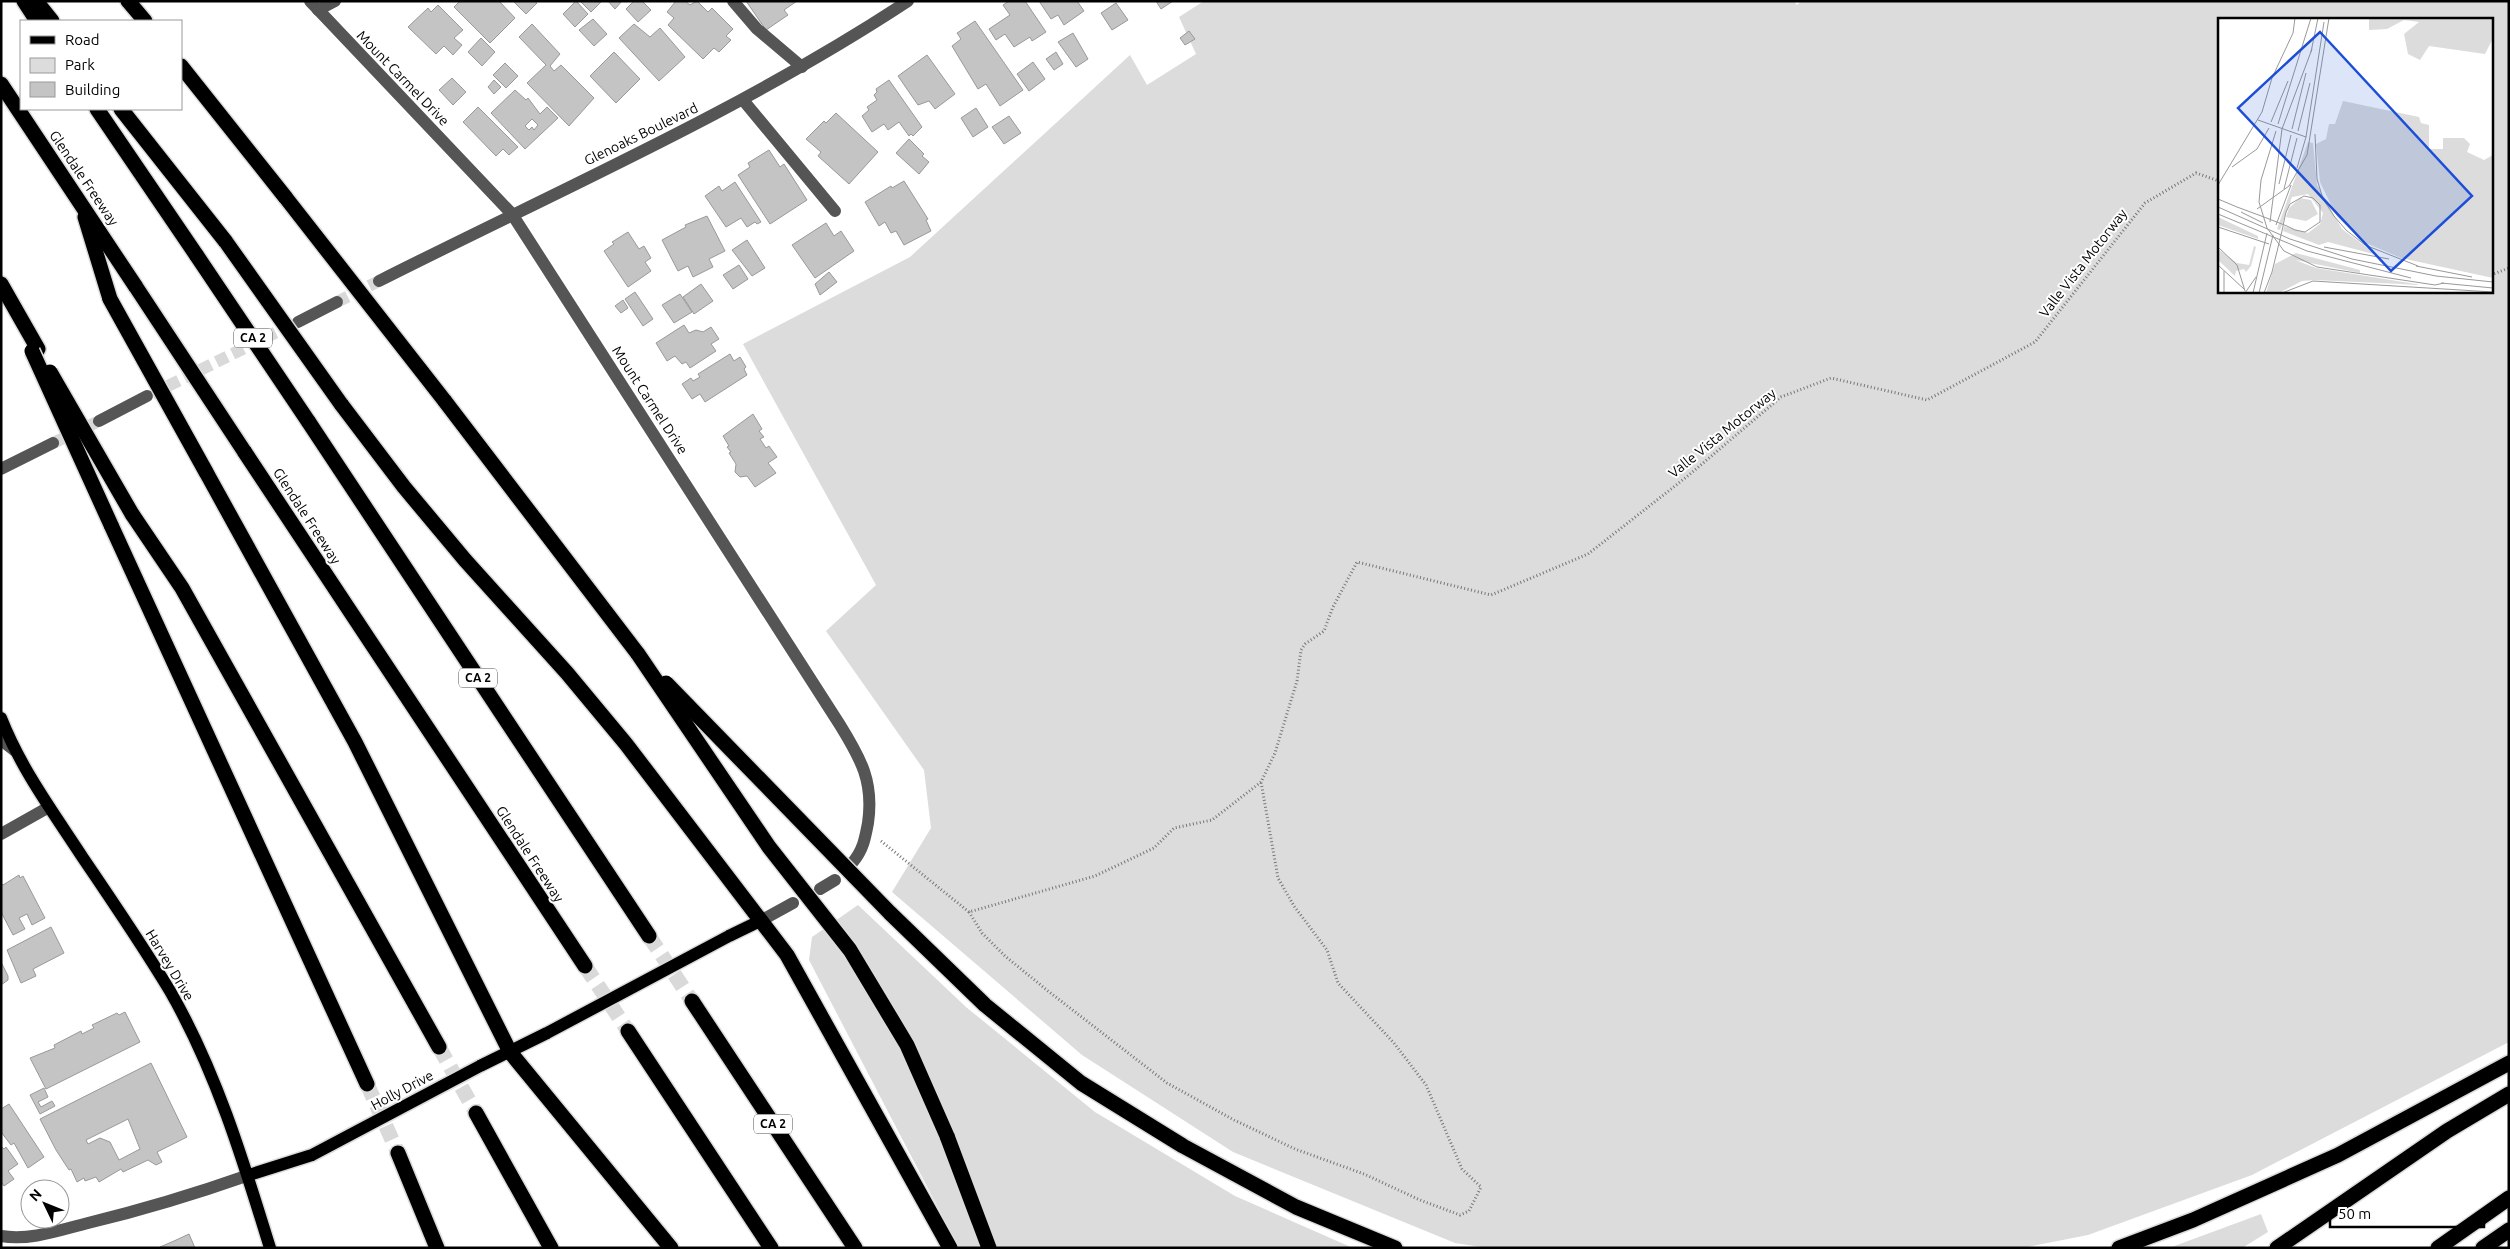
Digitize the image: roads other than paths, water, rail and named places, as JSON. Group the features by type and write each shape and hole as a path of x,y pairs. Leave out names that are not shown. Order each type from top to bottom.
{"highway":[{"path":"24,1 36,20"},
{"path":"36,1 51,20"},
{"path":"128,1 144,20"},
{"path":"182,67 444,400 638,654 769,847 850,950 907,1045 947,1136 989,1248"},
{"name":"Glendale Freeway","path":"1,84 80,199 136,287 585,966"},
{"name":"CA 2","path":"98,110 308,421 649,936"},
{"path":"122,110 226,242 341,404 404,487 465,560 567,673 626,744 762,920 787,955 950,1248"},
{"path":"80,199 110,299 355,742 510,1052 671,1248"},
{"path":"4,288 35,350 111,525 367,1084"},
{"path":"35,350 132,514 182,588 439,1047"},
{"path":"638,654 890,913 985,1005 1081,1083 1183,1146 1296,1207 1395,1248"},
{"name":"CA 2","path":"692,1001 854,1248"},
{"path":"628,1031 771,1248"},
{"path":"2119,1248 2192,1220 2338,1156 2509,1063"},
{"path":"2276,1248 2447,1131 2509,1094"},
{"path":"476,1113 551,1248"},
{"path":"398,1153 437,1248"},
{"path":"2438,1248 2509,1198"},
{"path":"2483,1248 2509,1230"}],"main road":[{"name":"Harvey Drive","path":"1,718 14,750 170,992 193,1035 216,1085 248,1175 270,1248"},
{"name":"Holly Drive","path":"248,1175 312,1155 762,920"}],"street":[{"path":"314,6 335,1"},
{"path":"733,1 757,28 802,67"},
{"name":"Glenoaks Boulevard","path":"379,281 743,100 802,67 908,1"},
{"name":"Mount Carmel Drive","path":"314,6 512,214 856,751 868,779 871,804 862,850 852,862"},
{"path":"743,100 835,211"},
{"path":"298,322 337,302"},
{"path":"99,421 147,396"},
{"path":"1,468 53,443"},
{"path":"1,740 14,750"},
{"path":"1,834 49,807"},
{"path":"820,889 835,880"},
{"name":"Holly Drive","path":"762,920 793,903"},
{"name":"Holly Drive","path":"1,1236 11,1238 54,1232 164,1204 248,1175"}],"tunnel":[{"path":"337,302 379,281"},
{"path":"152,394 295,323"},
{"path":"53,443 99,421"},
{"path":"649,936 692,1001"},
{"path":"585,966 628,1031"},
{"path":"439,1047 476,1113"},
{"path":"367,1084 398,1153"}]}
